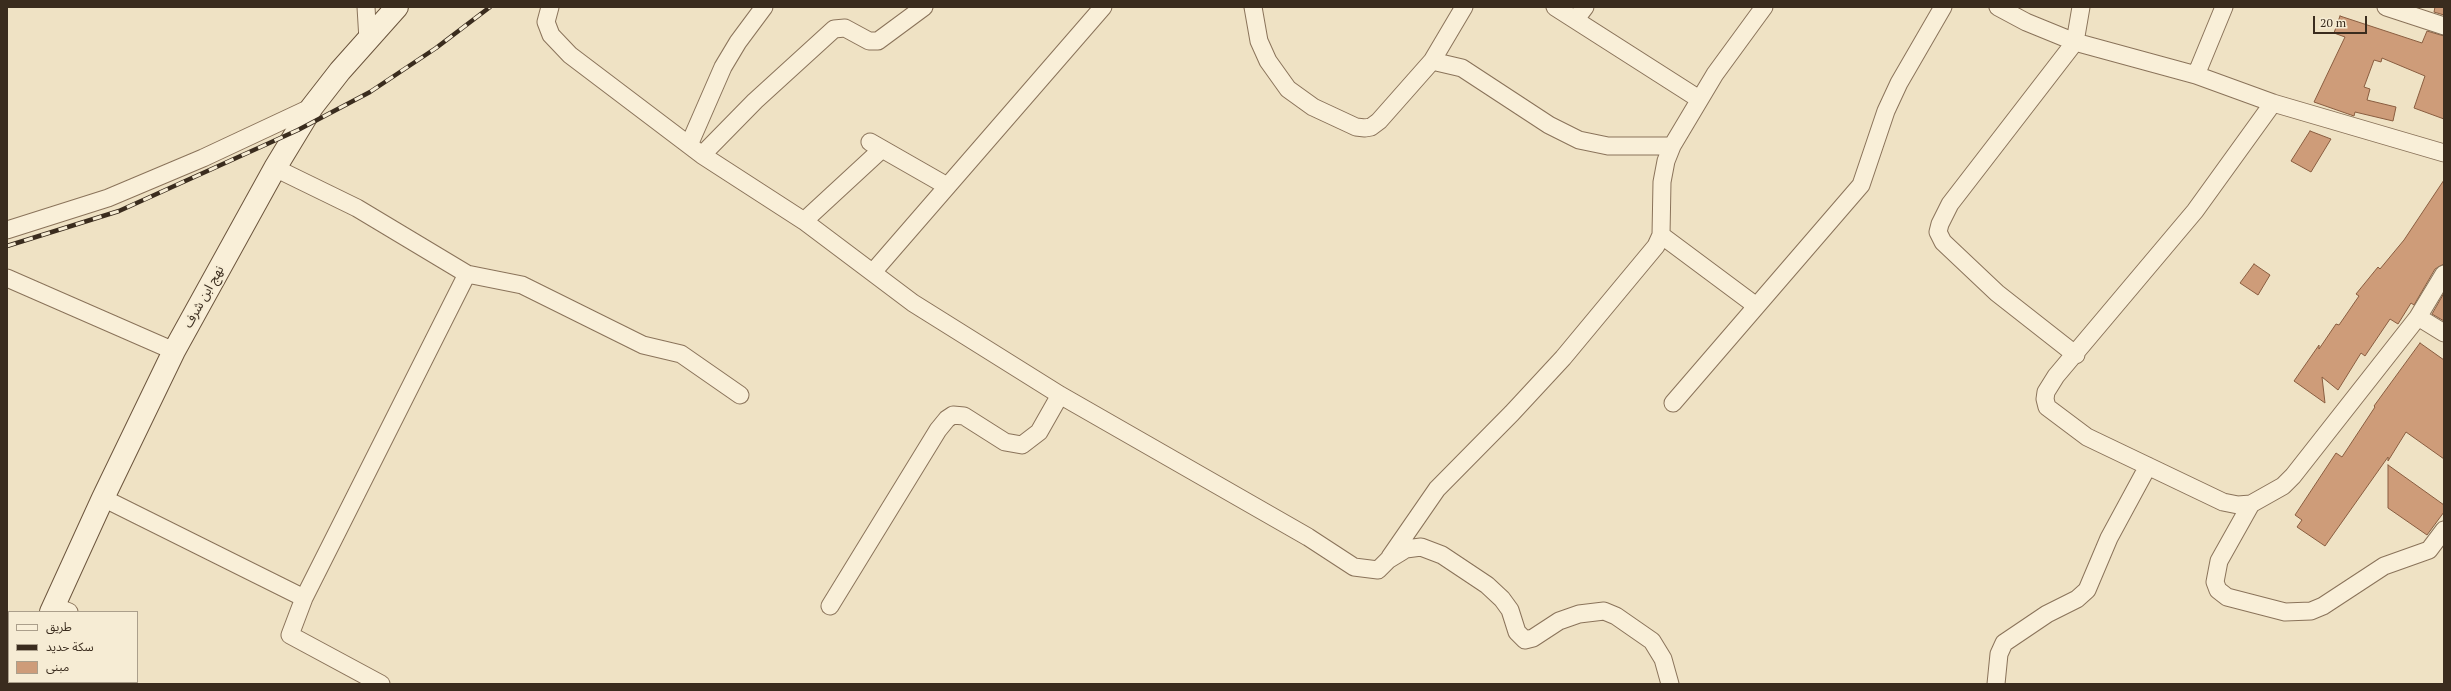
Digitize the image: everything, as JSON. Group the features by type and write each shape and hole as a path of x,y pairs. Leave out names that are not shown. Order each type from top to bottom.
{"main road":[{"name":"نهج ابن شرف","path":"58,610 103,498 174,351 275,168 312,107 397,7"}],"street":[{"path":"366,7 368,40"},
{"path":"550,7 546,22 551,35 560,46 695,150 804,221 913,303 1060,395 1308,537 1346,563 1374,570 1378,570 1388,560 1437,489 1512,413 1563,358 1656,246 1661,235 1662,182 1666,161 1672,146 1699,99 1764,7"},
{"path":"695,150 723,67 738,42 764,7"},
{"path":"695,150 755,102 834,30 846,28 869,41 878,41 924,7"},
{"path":"873,272 1103,7"},
{"path":"1253,7 1259,42 1268,61 1288,89 1313,106 1356,127 1371,127 1379,121 1432,61 1464,7"},
{"path":"1555,7 1581,13 1699,99"},
{"path":"1673,403 1754,305 1841,210 1861,185 1886,111 1899,83 1943,7"},
{"path":"1998,7 2026,22 2075,42 2196,75 2272,103 2444,153"},
{"path":"2076,355 1997,293 1943,242 1938,232 1940,224 1950,204 2075,42 2081,7"},
{"path":"2196,75 2224,7"},
{"path":"2386,7 2444,26"},
{"path":"1432,61 1462,68 1549,125 1579,140 1608,146 1672,146"},
{"path":"2272,103 2246,143 2195,211 2076,355 2050,384 2045,399 2047,407 2087,437 2223,502 2238,505 2251,504 2283,486 2293,476 2418,316 2444,274"},
{"path":"7,230 108,198 203,158 312,107"},
{"path":"804,221 876,145 947,186"},
{"path":"275,168 357,208 467,274 522,285 643,345 681,354 740,395"},
{"path":"1661,235 1754,305"},
{"path":"381,684 290,635 304,598 467,274"},
{"path":"7,278 174,351"},
{"path":"2418,316 2444,333"},
{"path":"830,606 938,430 947,420 953,415 964,416 1005,442 1022,446 1039,432 1060,395"},
{"path":"1996,684 1999,654 2004,642 2047,614 2077,599 2087,590 2109,538 2148,466"},
{"path":"103,498 304,598"},
{"path":"2251,504 2219,561 2214,582 2218,590 2227,597 2285,612 2311,611 2323,606 2384,566 2429,550 2444,530"},
{"path":"1388,560 1406,550 1421,547 1442,555 1487,585 1502,599 1510,610 1520,637 1526,640 1574,615 1604,611 1616,616 1652,642 1663,659 1670,684"}],"building":[{"path":"2435,7 2444,7 2444,15 2434,12"},
{"path":"2340,16 2422,43 2427,31 2444,36 2444,119 2414,108 2425,76 2382,58 2381,62 2374,60 2364,87 2370,89 2367,100 2396,107 2393,121 2355,112 2354,116 2314,102 2345,37 2334,33"},
{"path":"2310,131 2331,139 2311,172 2291,161"},
{"path":"2444,180 2444,264 2435,269 2414,305 2411,303 2398,324 2390,319 2365,356 2361,353 2338,390 2322,377 2325,403 2294,381 2319,345 2319,349 2336,324 2339,325 2359,296 2356,294 2378,267 2380,269 2404,240"},
{"path":"2254,264 2270,275 2258,295 2240,283"},
{"path":"2444,293 2444,321 2432,314"},
{"path":"2420,343 2444,360 2444,459 2406,432 2388,461 2388,457 2325,546 2297,527 2302,520 2295,515 2336,453 2342,457 2375,407 2374,406"},
{"path":"2388,465 2444,505 2444,512 2427,535 2388,508"}],"railway":[{"path":"7,246 119,211 298,130 370,92 436,48 490,7"}]}
